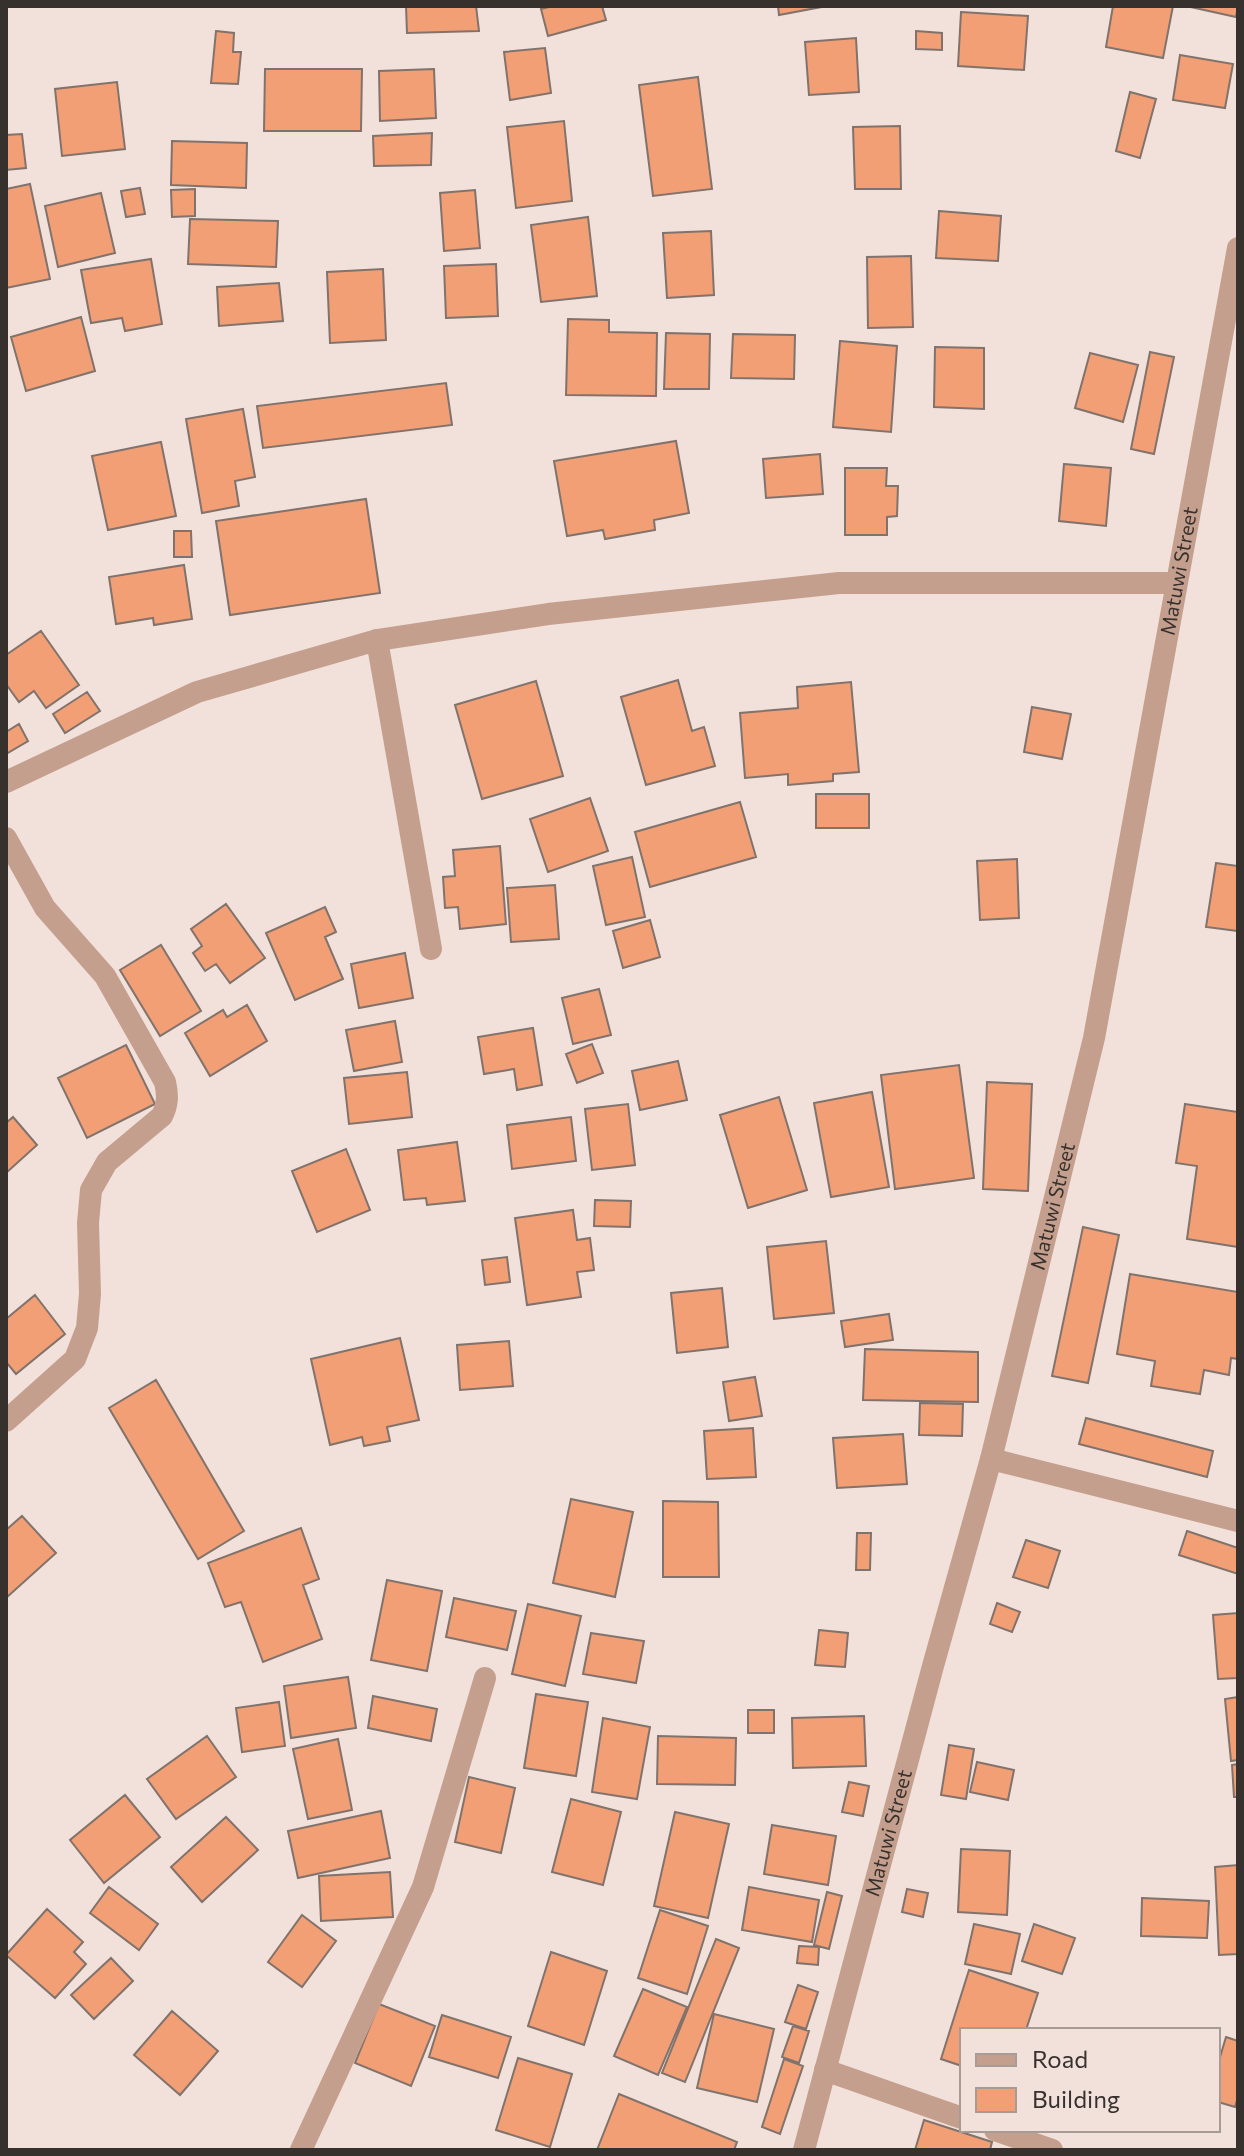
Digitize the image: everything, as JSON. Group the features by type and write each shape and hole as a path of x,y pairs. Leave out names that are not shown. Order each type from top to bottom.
{"street":[{"name":"Matuwi Street","path":"804,2150 991,1459 1094,1038 1238,248"},
{"path":"6,782 197,692 377,640 548,614 839,583 1175,583"},
{"path":"377,640 431,949"},
{"path":"6,838 45,908 105,976 165,1082 168,1095 162,1116 107,1162 91,1190 87,1328 75,1359 6,1421"},
{"path":"991,1459 1238,1521"},
{"path":"301,2150 423,1887 485,1678"},
{"path":"825,2070 960,2117"},
{"path":"1001,2132 1052,2150"}],"building":[{"path":"406,6 476,6 479,31 407,33"},
{"path":"553,6 602,6 606,20 548,36 541,9"},
{"path":"778,6 827,6 779,15"},
{"path":"1113,6 1173,6 1163,58 1106,47"},
{"path":"1186,6 1238,6 1236,17"},
{"path":"961,12 1028,16 1024,70 958,66"},
{"path":"216,31 234,33 233,52 241,52 238,84 211,83"},
{"path":"916,31 942,33 942,50 916,49"},
{"path":"856,38 859,92 809,95 805,42"},
{"path":"545,48 551,93 510,100 504,52"},
{"path":"1180,55 1233,64 1225,108 1173,100"},
{"path":"265,69 362,69 361,131 264,131"},
{"path":"434,69 436,118 380,121 379,71"},
{"path":"698,77 712,189 653,196 639,85"},
{"path":"117,82 125,149 62,156 55,89"},
{"path":"1130,92 1156,99 1140,158 1116,151"},
{"path":"564,121 572,201 516,208 507,127"},
{"path":"900,126 901,189 855,189 853,127"},
{"path":"432,133 431,165 374,166 373,136"},
{"path":"22,134 26,168 6,170 6,135"},
{"path":"172,141 247,143 246,188 171,185"},
{"path":"30,184 50,279 6,288 6,189"},
{"path":"140,188 145,214 126,217 121,191"},
{"path":"195,189 195,216 172,217 171,190"},
{"path":"475,190 480,248 444,251 440,193"},
{"path":"101,193 115,253 58,267 45,206"},
{"path":"939,211 1001,216 998,261 936,258"},
{"path":"588,217 597,296 541,302 531,225"},
{"path":"190,219 278,221 276,267 188,264"},
{"path":"711,231 714,295 667,298 663,233"},
{"path":"911,256 913,327 868,328 867,257"},
{"path":"151,259 162,324 125,331 122,318 91,323 81,270"},
{"path":"496,264 498,316 446,318 444,266"},
{"path":"383,269 386,340 330,343 327,272"},
{"path":"279,283 283,321 219,326 217,287"},
{"path":"81,317 95,371 26,391 11,337"},
{"path":"568,319 609,320 609,332 657,333 656,396 566,395"},
{"path":"666,333 710,334 709,389 664,389"},
{"path":"733,334 795,335 794,379 731,378"},
{"path":"840,341 897,346 891,432 833,427"},
{"path":"935,347 984,348 984,409 934,407"},
{"path":"1150,352 1174,357 1154,454 1131,449"},
{"path":"1090,353 1138,365 1123,422 1075,408"},
{"path":"446,383 452,425 263,448 257,406"},
{"path":"243,409 255,477 235,481 239,506 202,513 186,419"},
{"path":"676,441 689,513 654,520 655,530 605,539 603,530 567,536 554,461"},
{"path":"161,442 176,516 108,530 92,456"},
{"path":"820,454 823,494 766,498 763,459"},
{"path":"1064,464 1111,468 1106,526 1059,521"},
{"path":"845,468 887,468 886,486 898,486 897,516 887,517 887,535 845,535"},
{"path":"366,499 380,593 230,615 216,521"},
{"path":"174,531 191,531 192,557 174,557"},
{"path":"184,565 192,619 154,625 153,618 116,624 109,577"},
{"path":"41,631 79,685 46,708 34,691 19,702 6,684 6,655"},
{"path":"678,680 692,731 704,727 715,766 646,785 621,697"},
{"path":"536,681 563,776 482,799 455,705"},
{"path":"851,682 859,772 833,774 833,781 788,785 788,774 745,778 740,713 798,708 797,687"},
{"path":"87,692 100,711 65,733 53,714"},
{"path":"1032,707 1071,714 1062,759 1024,752"},
{"path":"19,724 28,741 6,754 6,732"},
{"path":"816,794 869,794 869,828 816,828"},
{"path":"590,798 608,851 548,872 530,819"},
{"path":"740,802 756,857 650,887 635,832"},
{"path":"500,846 506,924 460,929 458,907 445,908 443,877 455,876 453,850"},
{"path":"632,857 645,917 606,925 593,866"},
{"path":"1017,859 1019,918 980,920 977,861"},
{"path":"1216,863 1238,866 1238,931 1206,927"},
{"path":"555,885 559,939 511,942 507,888"},
{"path":"226,904 265,958 230,983 216,964 205,971 193,953 202,946 191,929"},
{"path":"325,907 336,932 325,937 343,979 295,1000 266,933"},
{"path":"650,920 660,957 623,968 613,931"},
{"path":"161,945 201,1011 160,1036 120,970"},
{"path":"405,953 413,998 359,1008 351,964"},
{"path":"599,989 611,1035 573,1044 562,998"},
{"path":"247,1005 267,1041 210,1076 185,1033 223,1010 227,1017"},
{"path":"395,1021 402,1062 354,1071 346,1030"},
{"path":"533,1028 542,1085 517,1090 514,1069 484,1074 478,1037"},
{"path":"592,1044 603,1073 577,1083 566,1054"},
{"path":"126,1045 155,1104 87,1138 58,1078"},
{"path":"678,1061 687,1100 640,1110 632,1071"},
{"path":"959,1065 974,1178 895,1189 881,1075"},
{"path":"407,1072 412,1117 349,1124 344,1078"},
{"path":"987,1082 1032,1084 1028,1191 983,1189"},
{"path":"872,1092 889,1187 831,1197 814,1103"},
{"path":"779,1097 807,1190 748,1208 720,1115"},
{"path":"628,1104 635,1165 592,1170 585,1109"},
{"path":"1185,1104 1238,1112 1238,1247 1187,1239 1197,1166 1176,1163"},
{"path":"13,1117 37,1145 6,1173 6,1123"},
{"path":"571,1117 576,1161 512,1169 507,1125"},
{"path":"457,1142 465,1201 427,1205 426,1198 404,1200 398,1150"},
{"path":"346,1149 370,1210 317,1232 292,1171"},
{"path":"595,1200 631,1201 630,1227 594,1226"},
{"path":"573,1210 577,1240 590,1238 594,1270 577,1272 581,1297 527,1305 515,1218"},
{"path":"1083,1227 1119,1235 1088,1383 1052,1376"},
{"path":"826,1241 834,1313 774,1319 767,1247"},
{"path":"507,1257 510,1282 485,1285 482,1260"},
{"path":"1130,1274 1238,1292 1238,1359 1231,1358 1229,1375 1204,1370 1200,1394 1151,1386 1155,1361 1117,1354"},
{"path":"722,1288 728,1347 677,1353 671,1293"},
{"path":"35,1295 65,1334 16,1374 6,1362 6,1319"},
{"path":"889,1314 893,1340 845,1347 841,1321"},
{"path":"400,1338 419,1420 387,1427 390,1441 364,1446 362,1437 330,1445 311,1359"},
{"path":"509,1341 513,1386 460,1390 457,1345"},
{"path":"865,1349 978,1352 978,1402 863,1400"},
{"path":"755,1377 762,1416 729,1421 723,1382"},
{"path":"156,1380 244,1531 198,1559 109,1408"},
{"path":"920,1403 963,1404 962,1436 919,1435"},
{"path":"1086,1418 1213,1451 1207,1477 1079,1444"},
{"path":"753,1428 756,1477 707,1479 704,1431"},
{"path":"903,1434 907,1484 837,1488 833,1438"},
{"path":"571,1499 633,1512 615,1597 553,1583"},
{"path":"663,1501 718,1502 719,1577 663,1577"},
{"path":"22,1516 56,1553 6,1598 6,1530"},
{"path":"301,1528 319,1579 303,1585 322,1639 263,1662 241,1602 225,1607 208,1563"},
{"path":"1187,1531 1238,1548 1238,1574 1179,1555"},
{"path":"857,1533 871,1533 870,1570 856,1570"},
{"path":"1026,1540 1060,1551 1048,1588 1013,1577"},
{"path":"387,1580 442,1591 427,1671 371,1660"},
{"path":"454,1598 516,1611 507,1650 446,1637"},
{"path":"997,1603 1020,1612 1012,1632 990,1624"},
{"path":"528,1604 581,1616 565,1686 512,1674"},
{"path":"1238,1613 1238,1678 1218,1679 1213,1615"},
{"path":"819,1630 848,1633 845,1667 815,1665"},
{"path":"591,1633 644,1641 636,1683 583,1674"},
{"path":"348,1677 356,1728 291,1738 284,1686"},
{"path":"536,1694 588,1702 576,1776 524,1768"},
{"path":"373,1696 437,1709 431,1741 368,1728"},
{"path":"1238,1697 1238,1760 1231,1761 1225,1699"},
{"path":"279,1702 285,1746 242,1752 236,1708"},
{"path":"748,1710 774,1710 774,1733 748,1733"},
{"path":"864,1716 866,1766 793,1768 792,1718"},
{"path":"603,1718 650,1727 637,1799 592,1792"},
{"path":"207,1736 236,1777 176,1819 147,1779"},
{"path":"658,1736 736,1738 735,1785 657,1784"},
{"path":"338,1739 352,1810 308,1819 293,1749"},
{"path":"949,1745 974,1749 966,1799 941,1795"},
{"path":"977,1762 1014,1770 1008,1800 970,1792"},
{"path":"1238,1764 1238,1797 1234,1797 1232,1765"},
{"path":"469,1777 515,1788 501,1853 455,1842"},
{"path":"849,1782 869,1786 863,1816 842,1812"},
{"path":"125,1795 160,1837 104,1883 70,1840"},
{"path":"571,1799 621,1812 603,1885 552,1872"},
{"path":"381,1811 390,1858 298,1878 288,1831"},
{"path":"675,1812 729,1824 708,1918 654,1906"},
{"path":"226,1817 258,1850 202,1902 171,1867"},
{"path":"772,1825 836,1836 828,1885 764,1874"},
{"path":"961,1849 1010,1851 1007,1915 958,1912"},
{"path":"1238,1865 1238,1954 1219,1955 1215,1867"},
{"path":"390,1872 393,1917 321,1921 319,1876"},
{"path":"109,1887 158,1924 139,1950 90,1913"},
{"path":"749,1887 819,1900 812,1942 742,1930"},
{"path":"907,1889 928,1893 923,1917 902,1912"},
{"path":"827,1892 842,1896 829,1949 814,1945"},
{"path":"1142,1898 1209,1901 1207,1938 1141,1936"},
{"path":"47,1909 83,1942 74,1952 86,1964 55,1998 6,1955"},
{"path":"660,1910 708,1926 687,1994 638,1978"},
{"path":"302,1915 336,1941 302,1987 268,1962"},
{"path":"974,1924 1020,1934 1011,1974 965,1964"},
{"path":"1034,1924 1075,1938 1062,1974 1022,1961"},
{"path":"716,1939 739,1948 685,2082 662,2073"},
{"path":"799,1946 819,1947 818,1965 797,1963"},
{"path":"551,1952 607,1971 584,2045 528,2026"},
{"path":"111,1958 133,1981 94,2019 71,1995"},
{"path":"969,1970 1038,1993 1027,2028 960,2028 960,2065 941,2059"},
{"path":"798,1985 818,1992 806,2029 785,2022"},
{"path":"643,1989 687,2007 658,2075 614,2056"},
{"path":"379,2004 435,2026 411,2086 355,2063"},
{"path":"172,2011 218,2051 180,2095 134,2055"},
{"path":"714,2014 774,2029 757,2102 697,2088"},
{"path":"442,2015 511,2037 498,2078 429,2057"},
{"path":"793,2026 809,2031 799,2063 782,2057"},
{"path":"1226,2037 1238,2041 1238,2097 1235,2107 1220,2103 1220,2057"},
{"path":"518,2058 572,2074 550,2147 496,2130"},
{"path":"784,2059 803,2066 780,2134 762,2127"},
{"path":"619,2094 737,2142 734,2150 597,2150"},
{"path":"924,2120 992,2142 990,2150 915,2150"}]}
